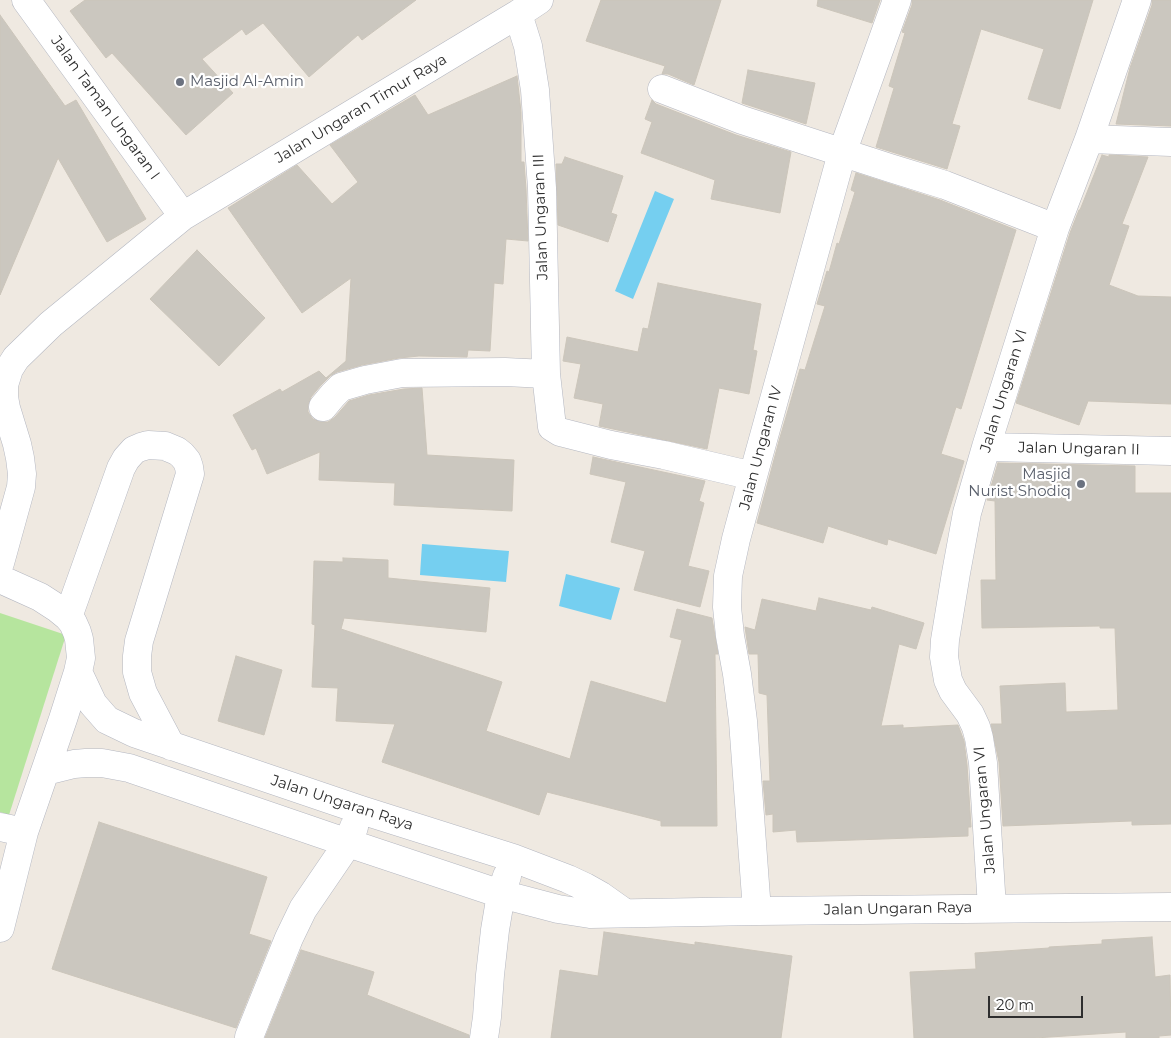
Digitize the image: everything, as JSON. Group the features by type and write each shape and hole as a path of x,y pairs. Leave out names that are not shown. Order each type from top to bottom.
{"street":[{"name":"Jalan Taman Ungaran I","path":"26,0 183,216"},
{"name":"Jalan Ungaran IV","path":"757,911 743,722 727,608 728,576 736,539 842,152 897,0"},
{"name":"Jalan Ungaran VI","path":"992,908 979,738 970,714 948,680 944,658 945,640 968,513 986,447 1055,228 1089,139 1137,0"},
{"name":"Jalan Ungaran Timur Raya","path":"0,563 21,487 22,474 18,444 4,397 4,385 9,369 16,358 50,324 183,216 528,7"},
{"name":"Jalan Ungaran III","path":"528,7 528,46 535,90 542,188 546,374 552,427 560,432 611,445 664,455 753,476"},
{"path":"662,89 742,120 945,185 1055,228"},
{"path":"1089,139 1171,142"},
{"path":"323,407 342,387 365,380 402,373 505,372 546,374"},
{"path":"68,617 120,468 134,450 141,447 148,445 164,446 177,451 187,461 190,474 139,641 137,656 137,672 143,693 171,746"},
{"name":"Jalan Ungaran II","path":"986,447 1171,450"},
{"name":"Jalan Ungaran Raya","path":"0,579 40,597 68,617 73,623 79,639 81,658 46,771 12,829 0,928"},
{"name":"Jalan Ungaran Raya","path":"78,672 93,704 108,720 134,734 361,810 513,858 585,887 625,913"},
{"name":"Jalan Ungaran Raya","path":"46,771 86,763 121,766 501,894 558,909 590,914 1171,907"},
{"path":"249,1037 289,938 303,909 348,843 361,810"},
{"path":"484,1038 492,953 501,894 513,858"}],"green space":[{"path":"0,613 66,635 9,815 0,812"}],"water":[{"path":"655,191 674,199 633,299 615,291"},
{"path":"422,544 509,551 506,582 420,575"},
{"path":"566,574 620,588 611,620 559,606"}],"building":[{"path":"85,0 416,0 362,40 358,35 309,77 263,23 246,35 242,29 202,59 233,93 186,135 112,53 106,58 70,11"},
{"path":"601,0 721,0 694,85 668,74 662,74 665,66 586,41"},
{"path":"818,0 880,0 872,23 817,6"},
{"path":"912,0 1093,0 1060,109 1028,99 1044,49 981,29 952,124 960,126 947,169 876,147 894,88 889,86 905,33 902,32"},
{"path":"1152,0 1171,0 1171,126 1116,124 1130,68 1152,5"},
{"path":"0,15 65,106 76,100 146,219 107,242 58,158 0,295"},
{"path":"748,70 815,83 806,124 742,103"},
{"path":"517,76 521,112 521,162 524,162 528,241 506,239 503,284 494,283 490,351 468,350 467,357 419,356 399,358 337,372 321,385 311,397 308,405 308,412 313,419 320,422 328,422 349,401 369,395 422,388 427,455 514,460 512,511 394,505 395,483 319,480 320,452 267,474 256,448 252,450 233,415 280,389 282,392 319,371 326,378 346,361 351,278 302,313 228,208 297,165 332,204 358,182 330,145 415,95 428,115"},
{"path":"652,100 656,104 736,135 791,152 780,213 711,199 715,180 641,153 652,122 645,119"},
{"path":"1102,155 1109,157 1109,155 1148,157 1122,224 1129,226 1109,285 1138,296 1171,297 1171,404 1088,401 1079,425 1016,403 1070,233"},
{"path":"565,157 623,176 611,213 617,215 608,242 558,225 556,164 562,164"},
{"path":"856,173 940,200 1016,230 961,409 956,407 941,454 964,461 936,554 888,539 887,545 828,526 823,543 757,523 800,369 805,370 825,306 817,304 837,243 839,244 855,192 851,190"},
{"path":"197,250 265,318 219,366 150,299"},
{"path":"658,283 761,304 753,350 757,351 749,394 719,388 707,449 599,426 603,404 574,398 581,364 563,361 567,337 638,352 643,328 648,329"},
{"path":"593,457 705,481 699,501 704,503 688,566 709,571 700,607 634,590 645,551 611,542 626,482 590,474"},
{"path":"998,463 1135,466 1135,493 1171,493 1171,824 1132,825 1132,821 1003,826 999,762 991,724 1002,724 1000,686 1065,683 1066,712 1118,710 1115,628 1100,628 1100,626 982,628 981,580 996,580 995,501 987,500"},
{"path":"343,558 388,560 388,578 490,588 486,632 344,618 341,629 502,682 486,731 570,759 591,681 666,703 682,640 670,637 677,609 712,618 718,654 715,654 717,826 661,826 661,821 547,792 539,815 382,762 395,724 336,721 338,688 312,687 315,625 312,624 314,561 343,562"},
{"path":"819,598 871,610 872,607 924,623 916,649 899,644 881,726 903,725 903,728 958,725 964,741 967,765 971,827 968,827 968,836 797,842 796,830 773,832 773,814 766,815 763,781 770,781 767,695 759,693 758,654 749,654 745,627 755,630 762,599 816,611"},
{"path":"236,656 282,670 264,735 218,721"},
{"path":"99,822 267,877 249,934 271,941 236,1028 52,969"},
{"path":"604,932 695,945 695,942 792,956 781,1038 551,1038 560,970 598,976"},
{"path":"1152,937 1155,977 1170,975 1171,1035 1159,1036 1159,1038 1126,1038 1126,1032 1035,1038 914,1038 910,972 976,969 975,953 1102,944 1102,940"},
{"path":"301,950 374,972 367,995 469,1035 469,1038 265,1038"}],"place":[{"name":"Masjid Al-Amin","path":"180,82"},
{"name":"Masjid Nurist Shodiq","path":"1081,484"}]}
